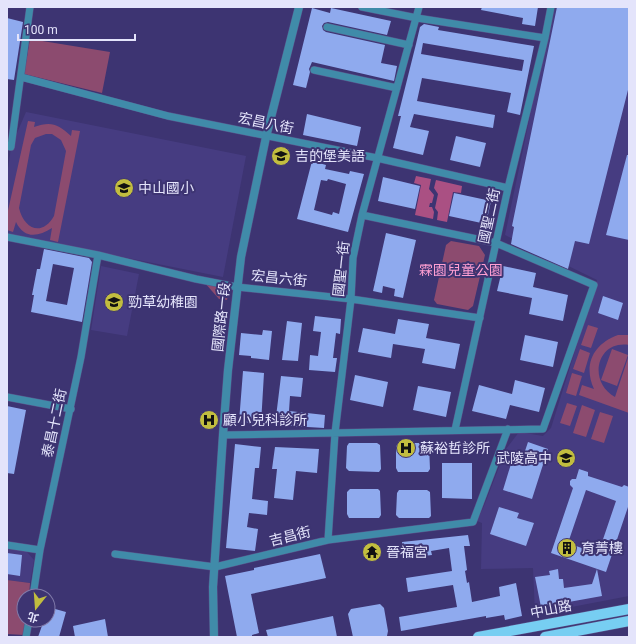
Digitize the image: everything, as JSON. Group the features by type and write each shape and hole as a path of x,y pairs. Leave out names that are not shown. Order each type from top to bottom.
{"main road":[{"name":"中山路","path":"478,637 629,609"},
{"name":"中山路","path":"546,637 629,620"}],"street":[{"path":"9,147 21,78 30,7"},
{"name":"國際路一段","path":"214,637 213,587 228,370 241,257 266,136 299,7"},
{"path":"362,7 379,9 417,18 545,38"},
{"name":"國聖一街","path":"328,540 335,433 351,299 353,258 362,215 419,7"},
{"name":"國聖二街","path":"455,430 508,188 545,38 551,7"},
{"path":"327,27 409,45"},
{"path":"314,70 397,88"},
{"name":"宏昌八街","path":"21,78 168,116 377,158 508,188"},
{"path":"224,435 543,429 594,285 496,243 362,215"},
{"name":"宏昌六街","path":"7,237 98,255 237,287 351,299 480,318"},
{"name":"泰昌十二街","path":"34,588 40,550 71,410 98,255"},
{"path":"7,397 71,410"},
{"name":"吉昌街","path":"115,554 215,568 328,540 473,522 508,429"},
{"path":"7,545 40,550"}],"shaded area":[{"path":"553,7 629,7 629,596 535,614 533,568 481,569 482,523 477,521 506,449 519,432 543,436 551,428 597,280 505,235"},
{"name":"中山國小","path":"26,112 246,156 223,277 7,234 7,177 11,147"},
{"path":"416,176 431,179 429,189 434,195 432,203 430,203 429,207 432,207 434,212 433,219 415,215 421,185 414,183"},
{"path":"436,180 462,186 461,193 453,192 447,222 437,220 438,212 435,208 438,194 434,188"},
{"name":"勁草幼稚園","path":"101,266 139,274 127,336 91,330"},
{"path":"7,547 27,552 34,560 30,583 7,580"}],"green space":[{"path":"30,39 110,52 102,93 24,74"},
{"path":"28,121 35,122 34,127 45,124 58,126 71,136 72,130 80,131 58,242 50,240 52,228 37,235 32,235 27,234 19,228 16,222 13,232 7,230 7,215","holes":["46,134 52,134 61,140 66,151 54,216 44,227 34,228 25,221 19,208 31,145 35,138"]},
{"name":"霖園兒童公園","path":"451,241 479,246 485,255 473,306 468,310 437,304 434,300 446,245"},
{"path":"204,282 229,289 227,300 219,299"},
{"path":"588,325 598,328 591,348 581,345"},
{"path":"618,335 629,335 629,345 618,345 609,349 603,355 599,372 601,381 606,390 615,397 629,355 629,413 579,395 582,385 594,389 590,372 592,356 602,344"},
{"path":"580,349 590,353 584,373 573,369"},
{"path":"612,349 628,355 617,386 601,380"},
{"path":"572,373 582,376 576,396 566,393"},
{"path":"567,403 577,406 570,426 560,423"},
{"path":"582,405 595,410 586,437 573,433"},
{"path":"600,412 613,416 604,443 591,439"},
{"path":"7,580 30,583 30,588 16,588 16,628 25,628 24,635 7,634"}],"building":[{"path":"482,7 538,7 535,26 522,24 523,18 481,10"},
{"path":"557,7 629,7 629,86 589,244 575,241 568,269 511,244 514,227 512,226"},
{"path":"312,8 330,13 331,8 391,21 387,35 328,22 324,23 322,26 323,30 326,32 385,45 381,63 397,66 394,81 312,62 309,69 310,72 306,88 293,85"},
{"path":"7,18 23,22 14,80 7,79"},
{"path":"424,24 439,27 438,30 534,46 520,115 507,112 511,93 422,78 417,101 495,115 493,128 414,114 410,127 429,131 423,155 393,148 401,116 398,116 420,27","holes":["423,43 524,60 522,71 421,54"]},
{"path":"307,114 361,127 357,146 303,135"},
{"path":"456,136 486,143 480,167 450,160"},
{"path":"627,155 629,155 629,240 606,235"},
{"path":"312,161 326,165 325,169 349,174 350,171 364,174 348,232 297,219","holes":["328,179 346,184 339,214 333,212 332,215 314,210 321,180 327,181"]},
{"path":"383,177 420,186 415,209 378,201"},
{"path":"454,193 491,201 486,224 449,216"},
{"path":"386,233 416,240 403,298 394,296 395,289 383,286 382,293 373,291"},
{"path":"44,249 89,258 92,262 82,322 31,312 34,295 32,295 37,269 40,269","holes":["53,264 74,268 67,305 46,301"]},
{"path":"503,266 536,273 533,287 568,295 563,321 529,314 532,298 497,291"},
{"path":"603,296 623,303 618,320 598,313"},
{"path":"315,316 341,319 340,334 336,333 333,358 337,358 335,372 309,370 310,355 318,356 321,332 313,331"},
{"path":"398,319 429,324 426,338 460,344 455,369 422,363 425,349 393,344 391,358 358,352 363,328 395,334"},
{"path":"287,321 302,323 298,361 282,360"},
{"path":"263,330 272,331 269,360 239,355 241,333 262,335"},
{"path":"525,335 558,342 553,367 520,360"},
{"path":"243,371 264,373 261,424 239,422"},
{"path":"355,375 388,382 383,407 350,400"},
{"path":"281,376 303,378 301,397 290,396 289,411 325,415 324,428 275,425"},
{"path":"515,380 545,388 539,412 510,405 506,419 472,411 479,385 512,394"},
{"path":"418,386 451,392 446,417 413,410"},
{"path":"7,406 26,410 14,474 7,473"},
{"path":"528,442 548,449 532,499 503,490 514,454 523,457"},
{"path":"349,443 377,443 380,445 381,469 379,472 349,471 346,468 347,446"},
{"path":"399,443 426,443 429,445 430,469 428,472 398,472 396,468 396,446"},
{"path":"235,444 261,447 259,468 255,468 252,499 268,501 267,515 249,513 247,527 258,529 255,551 226,548"},
{"path":"275,447 319,449 317,473 296,471 293,500 274,498 277,469 272,469"},
{"path":"442,463 472,463 472,499 442,498"},
{"path":"579,469 588,472 588,476 622,487 624,485 629,487 629,504 606,572 551,553 573,488 570,485 570,481 572,479 576,479","holes":["586,490 616,501 598,554 568,543"]},
{"path":"350,489 378,489 380,491 381,515 379,518 349,518 347,514 347,492"},
{"path":"399,490 427,490 430,492 431,516 429,518 399,518 396,515 397,493"},
{"path":"499,507 519,513 517,518 534,523 526,546 490,534"},
{"path":"468,535 470,546 464,546 467,570 465,571 467,583 469,582 472,602 500,596 499,587 516,583 522,616 505,620 504,615 486,618 486,616 401,631 399,617 457,607 453,585 408,592 406,578 452,571 449,548 431,551 432,555 404,558 402,542"},
{"path":"7,553 22,555 20,576 7,574"},
{"path":"320,554 326,578 251,594 259,633 252,635 252,637 237,637 225,576 254,570 254,568"},
{"path":"558,569 559,579 563,579 564,588 592,584 597,569 602,596 541,607 535,577 550,575 549,571"},
{"path":"380,604 384,608 388,631 387,636 353,637 348,614 351,609"},
{"path":"56,609 66,612 59,637 38,637 41,628 56,628"},
{"path":"333,616 337,637 268,637 266,630"},
{"path":"105,619 108,637 75,637 73,626"}],"place":[{"name":"吉的堡美語","path":"281,156"},
{"name":"中山國小","path":"124,188"},
{"name":"勁草幼稚園","path":"114,302"},
{"name":"顧小兒科診所","path":"209,420"},
{"name":"蘇裕哲診所","path":"406,448"},
{"name":"武陵高中","path":"566,458"},
{"name":"育菁樓","path":"567,548"},
{"name":"晉福宮","path":"372,552"}]}
